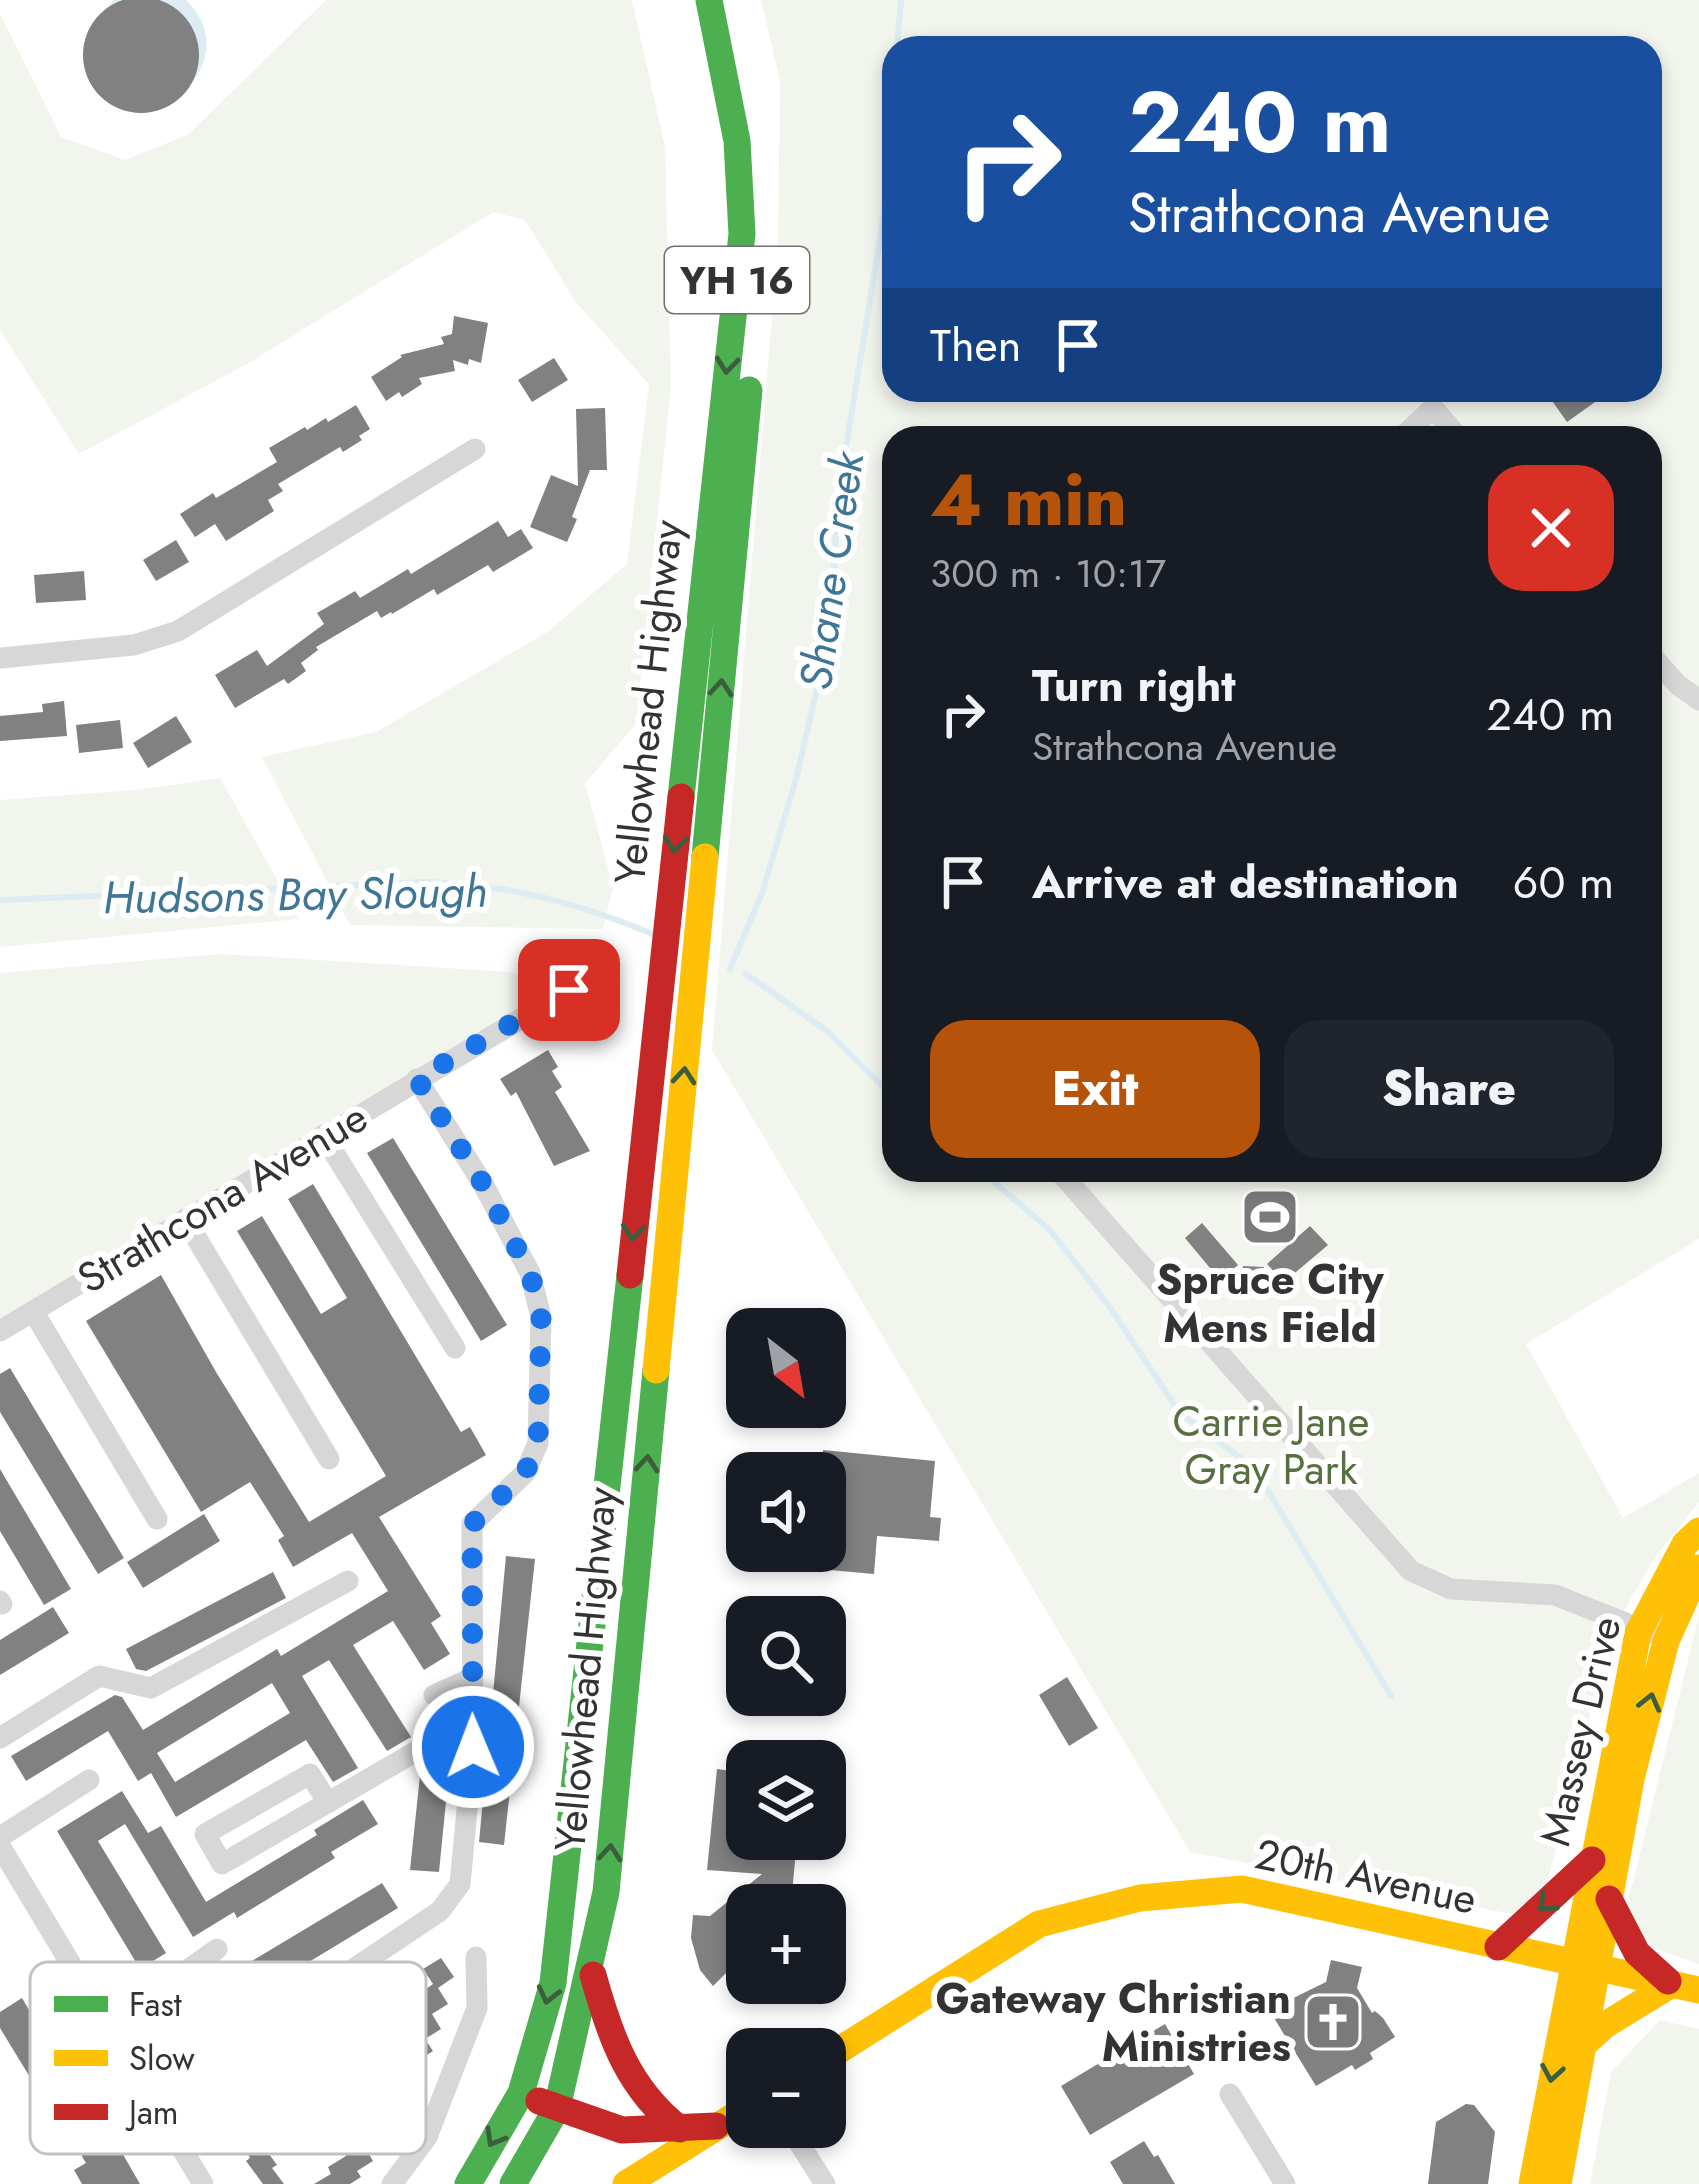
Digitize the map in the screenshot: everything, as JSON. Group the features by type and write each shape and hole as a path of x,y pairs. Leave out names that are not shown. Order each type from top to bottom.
{"main road":[{"name":"Yellowhead Highway","path":"468,2184 521,2093 553,1983 742,234 737,141 709,0"},
{"name":"Yellowhead Highway","path":"513,2184 557,2108 592,1968 608,1869 762,254 758,139 728,0"},
{"name":"Massey Drive","path":"1584,1965 1592,1859 1653,1634 1685,1544 1699,1531"},
{"name":"Massey Drive","path":"1584,1965 1609,1899 1653,1634 1699,1568"},
{"path":"1498,1947 1592,1859"},
{"name":"20th Avenue","path":"846,2046 1039,1924 1140,1898 1242,1889 1685,1987"},
{"path":"1583,2045 1605,2025 1685,1987 1637,1953 1609,1899"},
{"path":"1558,2184 1583,2045 1584,1965"},
{"path":"1532,2184 1584,1965"},
{"path":"592,1968 615,2051 657,2114 680,2128"},
{"path":"521,2093 622,2130 716,2126"},
{"path":"626,2184 726,2120"}],"street":[{"path":"1413,426 1432,408 1448,426"},
{"path":"0,658 134,645 178,631 476,449"},
{"path":"1662,668 1699,700"},
{"name":"Strathcona Avenue","path":"0,1331 569,990"},
{"path":"364,1962 440,1911 460,1884 473,1747 472,1524 525,1473 538,1443 541,1317 530,1273 417,1079"},
{"path":"323,1136 455,1348"},
{"path":"1069,1182 1411,1571 1450,1589 1555,1595 1653,1634"},
{"path":"185,1219 329,1459"},
{"path":"33,1311 157,1519"},
{"path":"0,1738 99,1676 151,1688 349,1581"},
{"path":"434,1695 472,1678"},
{"path":"328,1803 310,1774 205,1834 222,1864 328,1803 427,1745 473,1747"},
{"path":"71,1962 0,1841 89,1780"},
{"path":"199,1962 217,1949"},
{"path":"426,2138 477,2008 476,1957"},
{"path":"1230,2094 1285,2184"},
{"path":"802,2148 825,2184"},
{"path":"185,2154 203,2184"},
{"path":"392,2184 414,2154"}],"green space":[{"path":"326,0 632,0 665,147 671,386 636,724 585,783 613,887 603,929 350,925 262,757 376,732 549,631 627,564 649,384 575,301 525,220 493,212 247,364 79,454 0,330 0,14 61,137 125,160 189,134"},
{"name":"Carrie Jane Gray Park","path":"761,0 1699,0 1699,1239 1526,1344 1623,1518 1699,1473 1699,1502 1655,1557 1611,1633 1538,1919 1190,1852 712,1050 778,241 780,81"},
{"path":"220,778 299,919 0,947 0,800"},
{"path":"220,954 511,972 525,978 539,1001 0,1333 0,973"},
{"path":"1699,1616 1699,1964 1650,1947 1627,1906"},
{"path":"1660,2020 1699,2029 1699,2184 1590,2184 1611,2072"}],"shaded area":[{"path":"114,0 186,0 201,20 207,43 204,60 189,86 168,98 144,99 121,90 103,73 93,51 96,26"}],"building":[{"path":"126,-1 156,-1 173,7 189,23 198,44 198,66 189,87 173,103 152,112 130,112 109,103 93,87 84,66 84,44 93,23 109,7"},
{"path":"454,316 488,323 481,363 453,360 455,371 419,378 422,384 386,401 371,377 400,355 444,344 441,337 452,334"},
{"path":"554,358 568,380 532,402 518,380"},
{"path":"1553,402 1595,402 1567,422"},
{"path":"356,405 370,429 359,436 362,440 343,452 340,447 278,484 283,491 268,500 274,511 226,541 215,524 195,537 180,514 277,462 269,448"},
{"path":"605,408 607,470 590,470 567,542 530,527 551,475 578,486 576,409"},
{"path":"498,521 508,537 521,529 533,548 493,572 488,565 437,595 434,589 392,614 381,618 377,611 316,647 301,663 306,671 288,684 284,679 235,708 215,675 257,650 267,666 324,624 317,613 355,591 360,598 408,569 411,574"},
{"path":"176,540 189,562 156,581 143,560"},
{"path":"84,571 86,600 36,603 34,575"},
{"path":"64,701 67,736 0,741 0,716 43,712 42,704"},
{"path":"176,716 192,742 148,768 133,743"},
{"path":"120,720 123,748 79,753 76,725"},
{"path":"548,1050 558,1067 552,1071 562,1087 555,1092 590,1151 554,1166 516,1092 511,1096 500,1079"},
{"path":"393,1138 507,1325 481,1341 367,1153"},
{"path":"313,1184 461,1432 470,1427 486,1455 379,1517 441,1616 431,1623 450,1654 424,1670 393,1621 353,1645 411,1737 387,1751 329,1660 302,1676 358,1768 333,1782 306,1740 176,1817 151,1773 138,1781 108,1731 26,1781 11,1756 115,1695 122,1697 143,1730 277,1649 281,1656 388,1591 352,1533 293,1567 278,1540 284,1536 250,1482 201,1512 86,1321 161,1275 309,1522 386,1476 237,1231 262,1216 321,1314 347,1298 288,1199","holes":["272,1683 290,1713 175,1782 157,1753"]},
{"path":"1202,1223 1238,1265 1220,1280 1185,1238"},
{"path":"1310,1226 1328,1245 1284,1282 1267,1264"},
{"path":"1243,1266 1264,1267 1263,1295 1241,1294"},
{"path":"10,1368 124,1558 98,1574 0,1412 0,1374"},
{"path":"846,1452 935,1461 930,1517 941,1518 939,1541 877,1536 874,1574 846,1571"},
{"path":"0,1469 71,1589 44,1605 0,1531"},
{"path":"204,1514 220,1541 143,1588 127,1562"},
{"path":"506,1556 535,1559 504,1845 479,1842"},
{"path":"273,1572 286,1598 146,1671 136,1669 126,1649"},
{"path":"53,1607 69,1633 0,1675 0,1640"},
{"path":"1067,1677 1098,1728 1069,1746 1039,1695"},
{"path":"431,1760 450,1761 439,1872 410,1870 421,1766"},
{"path":"717,1769 726,1770 726,1860 795,1860 793,1884 750,1884 762,1874 707,1870"},
{"path":"122,1791 148,1833 161,1826 206,1902 317,1835 314,1830 363,1800 378,1824 331,1852 335,1858 237,1918 234,1912 193,1937 125,1824 98,1841 166,1953 151,1962 136,1962 57,1831"},
{"path":"382,1883 398,1908 309,1962 250,1962"},
{"path":"726,1903 726,1973 713,1986 700,1970 691,1938 693,1915 710,1916"},
{"path":"441,1958 454,1977 438,1988 448,2004 432,2014 441,2029 426,2038 426,1989 433,1984 426,1967"},
{"name":"Gateway Christian Ministries","path":"1331,1960 1362,1967 1357,1988 1395,2037 1370,2053 1373,2059 1316,2086 1269,2010 1326,1982"},
{"path":"22,1998 30,2012 30,2077 0,2028 0,2012"},
{"path":"1165,2024 1194,2074 1090,2135 1061,2086"},
{"path":"1466,2104 1474,2105 1495,2132 1488,2184 1428,2184 1436,2122"},
{"path":"1144,2141 1175,2184 1123,2184 1110,2162"},
{"path":"81,2154 123,2154 140,2184 82,2184 74,2170 86,2163"},
{"path":"248,2154 269,2154 284,2184 263,2184 246,2161"},
{"path":"369,2154 373,2161 357,2171 361,2177 350,2184 314,2184 331,2174 328,2167 346,2156"}],"waterway":[{"name":"Shane Creek","path":"898,36 901,0"},
{"name":"Shane Creek","path":"730,969 762,893 796,779 823,663 838,497 882,226"},
{"name":"Hudsons Bay Slough","path":"0,900 427,882 542,897 652,934"},
{"name":"Hudsons Bay Slough","path":"746,974 827,1031 882,1086"},
{"name":"Hudsons Bay Slough","path":"994,1182 1050,1230 1109,1306 1180,1413 1242,1459 1267,1489 1391,1696"}],"traffic: fast":[{"path":"681,797 742,234 737,141 709,0"},
{"path":"705,857 749,390"},
{"path":"468,2184 521,2093 553,1983 630,1275"},
{"path":"513,2184 557,2108 606,1892 656,1370"}],"traffic: slow":[{"path":"656,1370 705,857"},
{"path":"1532,2184 1638,1633 1685,1544 1699,1531"},
{"path":"1558,2184 1631,1779 1666,1641 1699,1568"},
{"path":"846,2046 1039,1924 1140,1898 1242,1889 1699,1990"},
{"path":"1583,2045 1605,2025 1672,1984"},
{"path":"626,2184 726,2121"}],"traffic: jam":[{"path":"630,1275 681,797"},
{"path":"1498,1947 1592,1860"},
{"path":"1609,1899 1637,1953 1668,1981"},
{"path":"593,1975 623,2060 647,2097 680,2129"},
{"path":"539,2101 622,2130 716,2126"}],"place":[{"name":"Spruce City Mens Field","path":"1270,1217"},
{"name":"Gateway Christian Ministries","path":"1333,2022"}],"route":[{"path":"473,1747 472,1524 525,1473 538,1443 541,1317 530,1273 483,1184 417,1079 569,990"}]}
